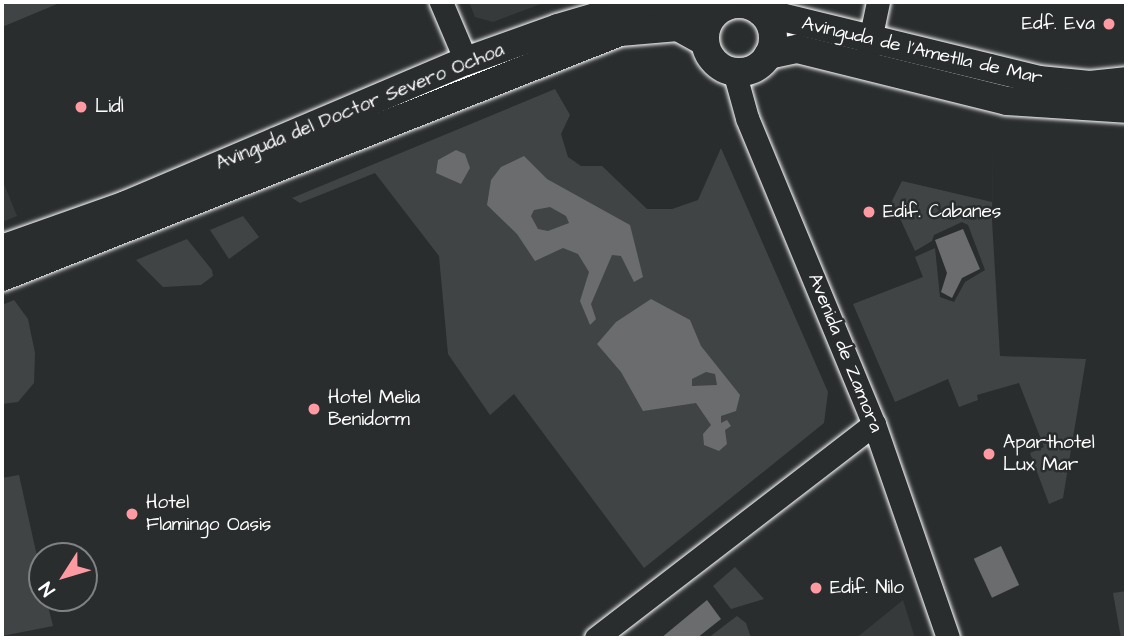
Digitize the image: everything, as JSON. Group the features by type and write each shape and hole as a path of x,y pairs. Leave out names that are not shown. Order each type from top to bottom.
{"street":[{"path":"441,2 467,61"},
{"path":"868,51 878,2"},
{"path":"727,6 751,6 761,12 772,32 768,55 752,69 734,71 713,61 705,42 709,20 727,6"},
{"name":"Avinguda del Doctor Severo Ochoa","path":"2,249 126,205 467,61 619,10 727,6"},
{"name":"Avinguda de l'Ametlla de Mar","path":"761,12 1007,101 1064,108 1126,109"},
{"name":"Avinguda del Doctor Severo Ochoa","path":"2,277 620,32 678,27 705,42"},
{"name":"Avinguda de l'Ametlla de Mar","path":"768,55 797,48 868,51 1040,80 1090,85 1126,81"},
{"name":"Avenida de Zamora","path":"734,71 747,118 874,424 948,638"},
{"path":"596,638 874,424"}],"shaded area":[{"path":"2,2 62,2 2,27"},
{"path":"469,2 546,2 493,22 475,17"},
{"path":"555,89 570,115 561,134 568,157 581,166 602,166 647,209 672,209 698,200 721,148 828,392 824,423 644,568 514,394 490,415 448,354 439,256 375,173 300,203 292,198"},
{"path":"993,126 992,220 1000,356 1086,359 1063,498 1049,504 1030,453 1044,447 1019,383 977,395 978,400 959,407 948,379 895,402 853,304 923,277 915,257 935,248 940,297 954,302 965,282 985,270 968,225 962,222 934,235 932,241 915,251 892,201 902,181 992,202"},
{"path":"456,150 465,154 470,168 461,184 436,173 438,160"},
{"path":"524,156 547,179 630,225 643,277 634,282 621,256 612,255 591,304 596,319 590,325 580,301 589,272 578,254 563,248 535,261 517,234 487,205 491,180 501,167","holes":["550,207 566,216 569,223 548,231 538,229 531,216 534,210"]},
{"path":"2,179 17,216 2,222"},
{"path":"243,216 259,237 229,259 210,230"},
{"path":"963,229 980,269 962,278 952,298 941,292 947,273 935,240"},
{"path":"187,239 212,270 213,276 201,285 163,287 136,260"},
{"path":"651,299 690,320 701,346 740,395 736,411 721,416 721,423 727,420 731,426 725,430 727,444 719,451 704,445 703,434 711,425 696,403 643,411 621,372 597,344 616,322","holes":["706,372 715,374 717,385 692,386 692,379"]},
{"path":"14,300 28,319 35,353 34,383 18,402 2,404 2,305"},
{"path":"19,475 34,542 28,542 28,612 50,612 53,626 2,636 2,478"},
{"path":"1001,546 1019,585 992,598 974,559"},
{"path":"735,567 764,599 731,609 713,586"},
{"path":"1126,591 1126,638 1121,638 1113,593"},
{"path":"707,600 721,619 697,638 661,638"},
{"path":"903,600 915,638 856,638 881,618"},
{"path":"737,616 746,623 751,638 708,638"}],"place":[{"name":"Edf. Eva","path":"1109,24"},
{"name":"Lidl","path":"81,107"},
{"name":"Edif. Cabanes","path":"869,212"},
{"name":"Hotel Melia Benidorm","path":"314,409"},
{"name":"Aparthotel Lux Mar","path":"989,454"},
{"name":"Hotel Flamingo Oasis","path":"132,514"},
{"name":"Edif. Nilo","path":"816,588"}]}
